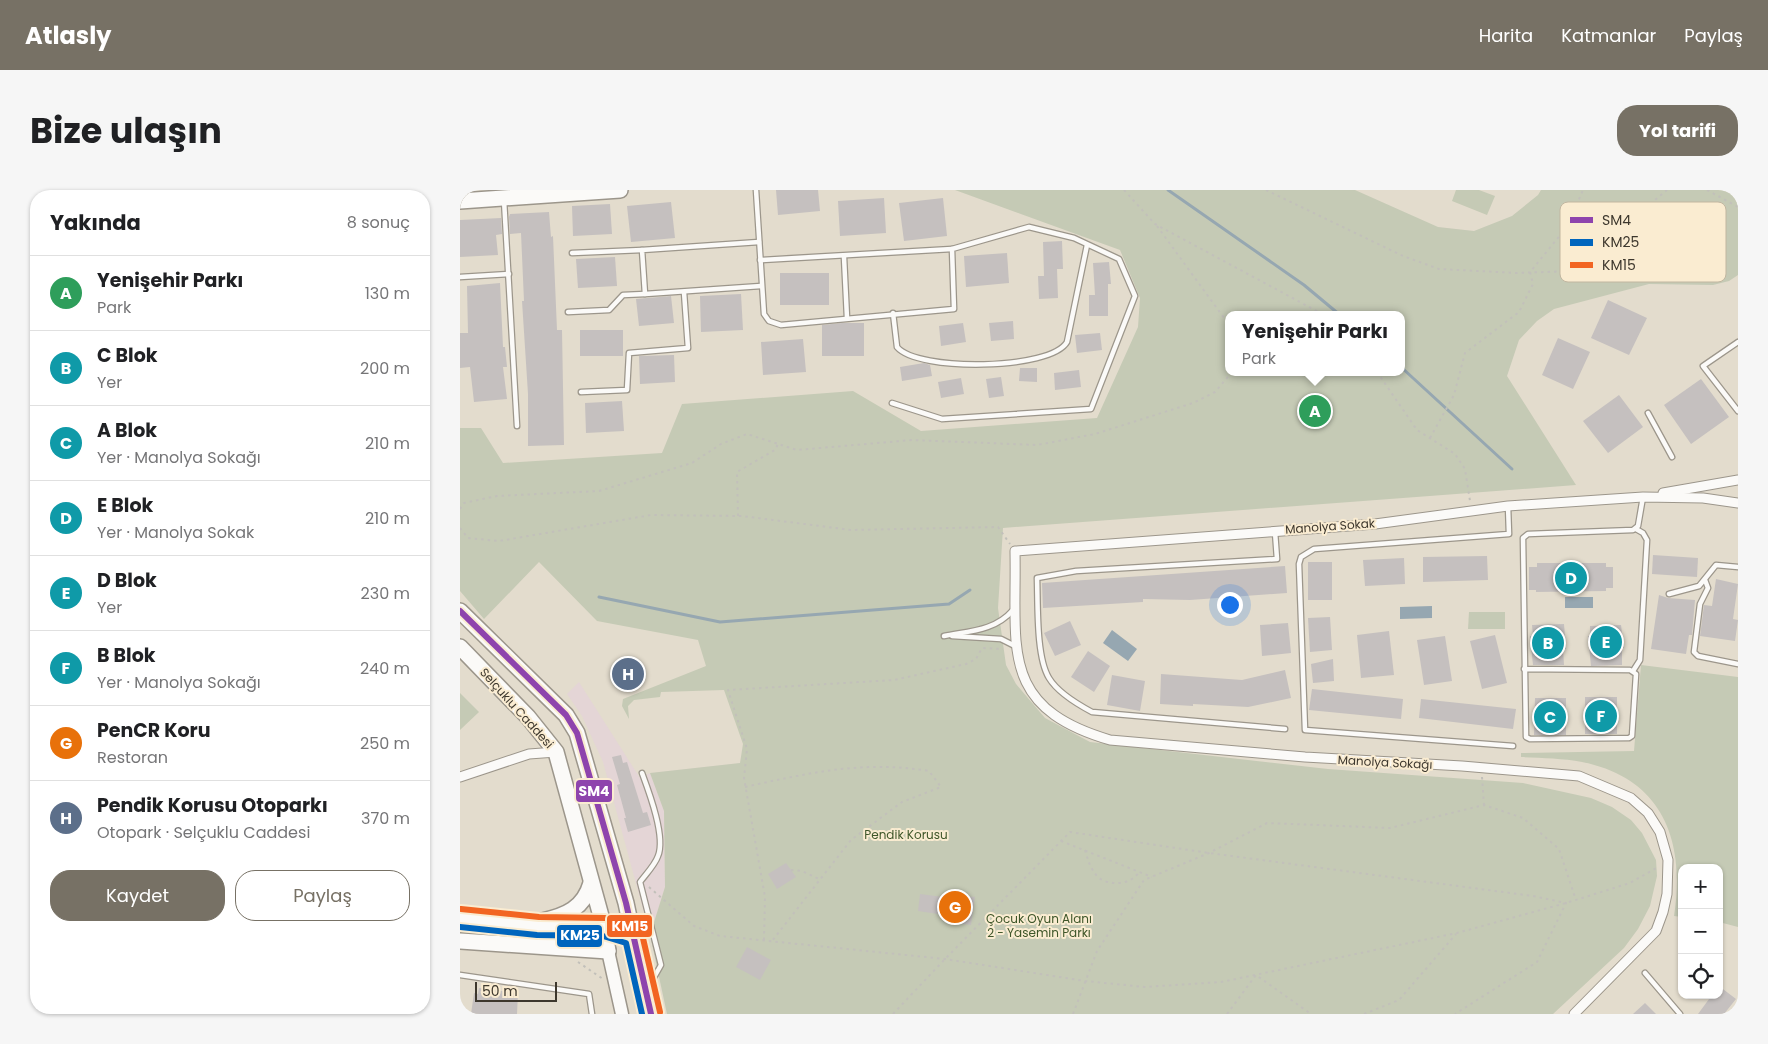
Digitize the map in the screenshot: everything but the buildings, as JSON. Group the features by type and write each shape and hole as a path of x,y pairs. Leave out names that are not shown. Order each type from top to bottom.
{"main road":[{"path":"460,201 620,190"},
{"path":"460,611 566,715 577,733 626,903 650,1014"},
{"name":"Selçuklu Caddesi","path":"460,647 528,717 556,752 590,884 604,927 622,1014"},
{"path":"525,925 567,914 579,907 587,896 590,884"},
{"path":"460,918 525,925 604,927 633,936"},
{"path":"460,940 608,951 633,936"}],"street":[{"name":"Manolya Sokak","path":"1643,497 1738,480"},
{"name":"Manolya Sokak","path":"1016,551 1274,530 1375,524 1508,506 1643,497 1703,498 1738,503"},
{"name":"Manolya Sokağı","path":"1016,551 1017,647 1022,678 1032,694 1050,712 1086,733 1110,740 1306,757 1579,776 1630,798 1648,813 1660,832 1668,860 1667,894 1656,931 1574,1014"},
{"path":"460,777 529,754 556,752"}],"lane":[{"path":"756,190 764,314 769,321 776,324 954,309 952,249"},
{"path":"504,198 517,426"},
{"path":"760,260 844,257 952,249 1029,226 1074,238 1119,259 1135,296 1090,409 942,419 892,403"},
{"path":"572,253 759,242"},
{"path":"892,313 897,347 908,355 967,366 1042,356 1060,349 1067,342 1087,245"},
{"path":"642,250 645,294"},
{"path":"844,257 847,318"},
{"path":"460,277 508,274"},
{"path":"568,312 609,310 623,295 761,286"},
{"path":"581,392 627,390 629,353 688,348 684,292"},
{"path":"1738,342 1703,366 1738,410"},
{"path":"1648,412 1672,457"},
{"path":"1636,529 1643,497"},
{"path":"1508,506 1509,534 1314,549 1307,552 1299,564 1306,730 1512,746"},
{"path":"1524,668 1627,669 1633,672 1636,674 1633,733 1631,737 1530,739 1525,735 1522,538 1525,535 1636,529 1643,533 1646,540 1640,660 1633,672"},
{"path":"1274,530 1278,559 1076,572 1037,578 1042,663 1050,680 1076,703 1092,712 1285,729"},
{"path":"1669,594 1696,587 1705,580 1711,568 1718,565 1738,567"},
{"path":"1705,580 1708,588 1700,604 1694,652 1698,656 1738,664"},
{"path":"1016,607 1005,620 987,628 944,636 1001,639 1017,647"},
{"path":"642,773 655,806 659,829 659,856 640,882 661,965 646,993"},
{"path":"1645,973 1680,1014"},
{"path":"460,975 589,994 592,1013 586,1014"}],"path":[{"path":"1124,190 1155,224 1225,319"},
{"path":"1266,190 1403,256 1439,269 1560,271"},
{"path":"1579,202 1584,190"},
{"path":"1653,202 1667,190"},
{"path":"1707,190 1738,207"},
{"path":"1155,224 1317,311"},
{"path":"1530,272 1560,236"},
{"path":"1430,438 1450,402 1465,352 1519,312 1534,284 1530,272"},
{"path":"460,510 464,503 497,496 599,491 692,463 721,444 747,434 798,450 912,440 1036,445 1095,434 1193,403 1215,392 1229,376"},
{"path":"1380,376 1417,430 1455,454 1465,469 1471,511"},
{"path":"738,516 737,472 775,450 778,444"},
{"path":"460,528 468,538 499,541 651,515 738,516 851,530 998,527 1016,551"},
{"path":"764,940 765,897 745,787 747,749 728,690 894,680 966,664 976,659 982,648 1007,649 1017,647"},
{"path":"745,787 828,769 900,766 929,771 941,787 902,802 851,840 772,941"},
{"path":"1482,768 1484,805"},
{"path":"1074,1014 1097,951 1144,880 1209,853 1267,823 1390,828 1484,805 1523,818 1559,849 1576,900"},
{"path":"894,1014 945,958 1070,832 1209,853 1523,895 1566,903"},
{"path":"1061,841 1152,877"},
{"path":"1085,850 1090,866 1098,877 1111,882 1128,882 1135,878 1139,872"},
{"path":"640,882 650,887 694,926 720,936 945,958 1085,981 1145,987 1221,982 1457,933 1630,883 1668,860"},
{"path":"791,870 802,871 819,879"},
{"path":"1455,1014 1537,962 1566,903"},
{"path":"1364,1014 1399,1000 1457,933"},
{"path":"572,957 603,980"},
{"path":"1227,1014 1256,975"},
{"path":"1256,975 1311,1014"}],"shaded area":[{"path":"579,682 640,778 650,773 664,811 665,887 650,935 603,762 582,716 567,694"}],"green space":[{"path":"955,190 1355,190 1438,227 1474,231 1512,216 1538,195 1541,190 1738,190 1738,275 1726,282 1726,202 1560,202 1560,282 1725,282 1713,285 1649,284 1554,309 1537,321 1519,340 1507,376 1576,485 1003,528 998,608 1006,665 1016,684 1045,718 1090,742 1328,769 1523,783 1591,798 1612,807 1631,820 1642,833 1656,860 1657,876 1650,906 1638,929 1624,948 1553,1014 667,1014 650,935 665,887 664,811 650,773 740,763 743,744 724,690 661,692 660,697 634,700 628,706 629,719 622,706 623,699 706,666 698,640 597,621 539,562 484,619 460,591 460,428 481,428 503,463 662,453 682,404 853,391 921,431 1097,418 1138,327 1140,298 1120,250"},
{"path":"1456,190 1479,190 1495,196 1487,215 1452,201"},
{"path":"1469,612 1505,612 1505,629 1468,629"},
{"path":"1641,665 1738,677 1738,927 1723,923 1723,864 1678,864 1678,916 1674,916 1677,889 1676,863 1672,839 1663,817 1650,798 1632,782 1610,770 1582,762 1521,757 1521,753 1634,751"},
{"path":"460,693 479,712 460,730"},
{"path":"460,925 595,934 596,939 591,941 460,934"}],"water":[{"path":"1565,597 1593,597 1593,608 1565,608"},
{"path":"1432,606 1432,618 1400,619 1400,607"},
{"path":"1112,630 1137,649 1128,661 1103,643"}],"waterway":[{"path":"1168,190 1304,285 1335,311"},
{"path":"1405,371 1512,469"},
{"path":"599,597 720,622 949,604 970,590"}],"transit line":[{"name":"SM4","path":"460,611 566,715 577,733 626,903 651,1014"},
{"name":"KM15","path":"461,909 539,917 605,918 636,928 642,934 660,1012"},
{"name":"KM25","path":"460,927 537,935 603,936 626,943 642,1014"}],"place":[{"name":"Yenişehir Parkı","path":"1315,411"},
{"name":"E Blok","path":"1571,578"},
{"name":"D Blok","path":"1606,642"},
{"name":"C Blok","path":"1548,643"},
{"name":"Pendik Korusu Otoparkı","path":"628,674"},
{"name":"B Blok","path":"1601,716"},
{"name":"A Blok","path":"1550,717"},
{"name":"PenCR Koru","path":"955,907"}],"park label":[{"name":"Pendik Korusu","path":"906,834"},
{"name":"Çocuk Oyun Alanı 2 - Yasemin Parkı","path":"1039,925"}]}
